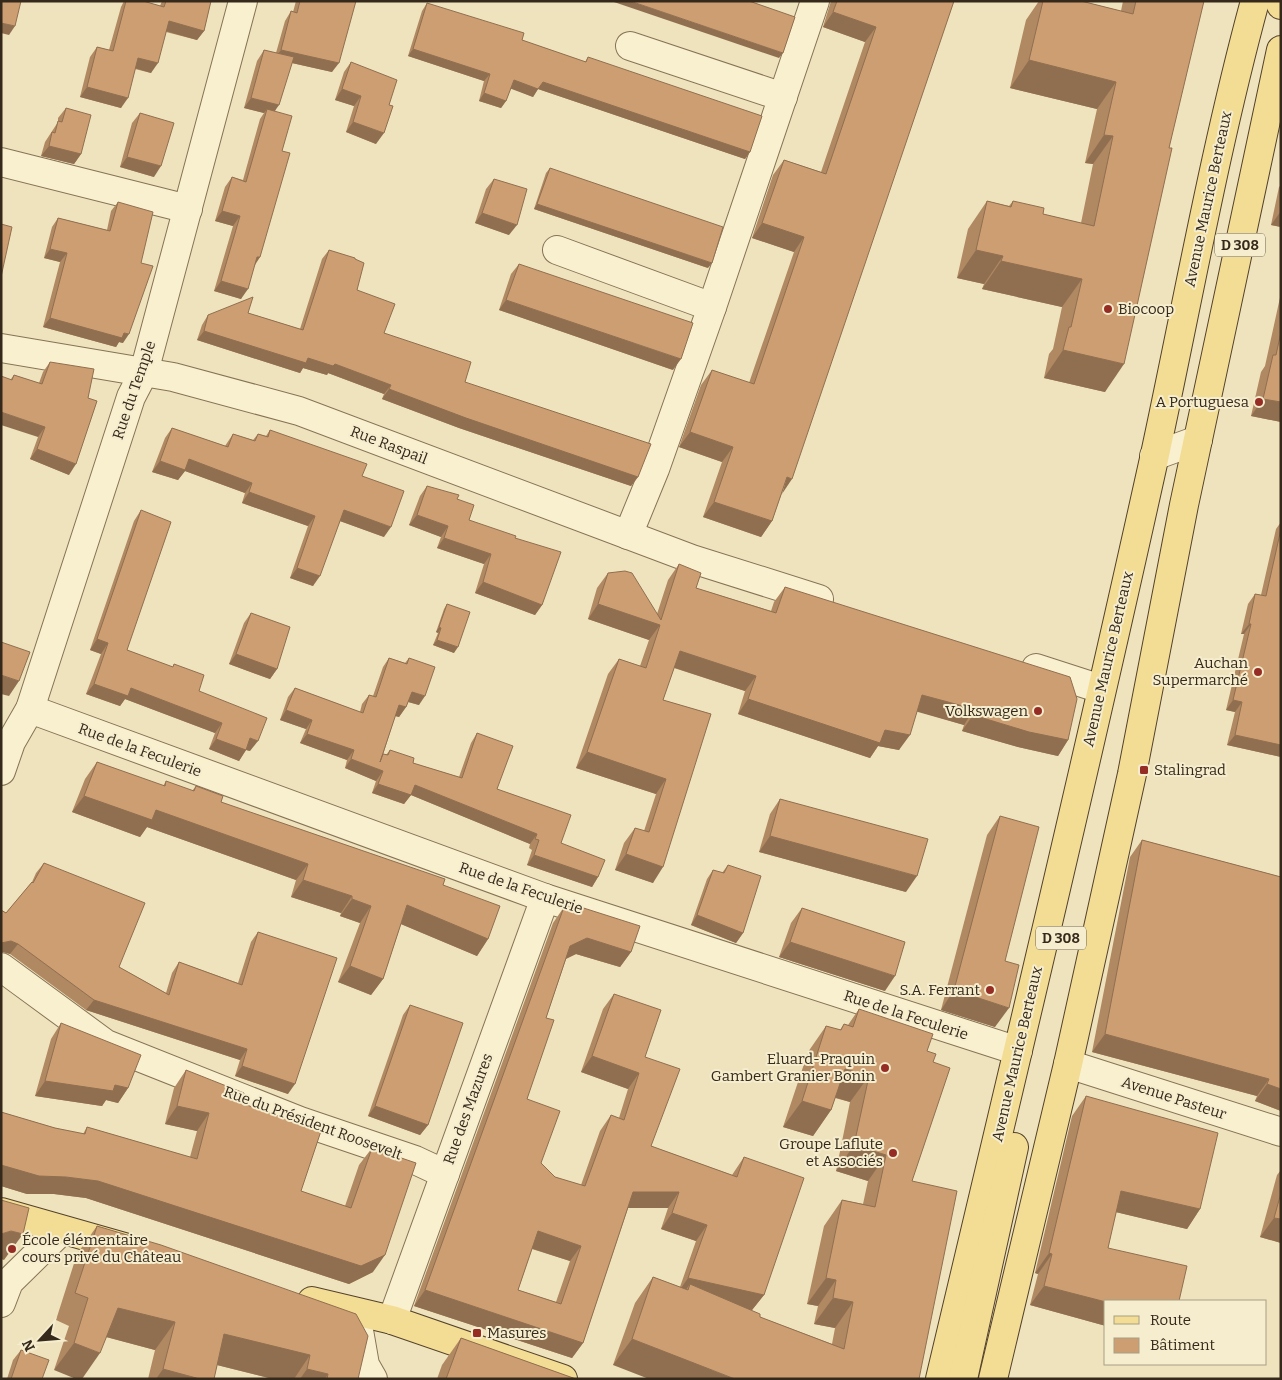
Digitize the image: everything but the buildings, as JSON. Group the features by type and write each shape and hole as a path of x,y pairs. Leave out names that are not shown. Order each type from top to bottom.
{"main road":[{"name":"Avenue Maurice Berteaux","path":"940,1379 1018,1051 1146,495 1199,237 1237,67 1255,1"},
{"name":"D 308","path":"993,1379 1068,1064 1132,774 1182,515 1281,50"},
{"name":"Avenue Maurice Berteaux","path":"963,1379 1061,936 1117,694 1146,495"},
{"name":"D 308","path":"975,1379 1080,939 1123,745 1182,515"},
{"path":"1,1212 147,1254"},
{"path":"289,1294 355,1313 392,1320 563,1379"}],"street":[{"name":"Rue du Temple","path":"1,771 11,742 30,710 131,397 144,372 243,1"},
{"path":"632,526 712,307 814,1"},
{"path":"630,46 783,97"},
{"path":"1,162 188,209"},
{"path":"558,250 712,307"},
{"name":"Rue Raspail","path":"1,348 173,377 299,411 632,526 692,559 847,608"},
{"path":"1154,456 1198,440"},
{"path":"1013,661 1101,689"},
{"name":"Rue de la Feculerie","path":"30,710 545,898 1018,1051"},
{"name":"Rue des Mazures","path":"392,1320 545,898"},
{"name":"Rue du Président Roosevelt","path":"1,967 106,1044 300,1120 414,1160 445,1174"},
{"name":"Avenue Pasteur","path":"1068,1064 1281,1132"},
{"path":"1,1303 9,1282 62,1230"},
{"path":"355,1313 365,1365 372,1379"}],"place":[{"name":"Biocoop","path":"1108,309"},
{"name":"A Portuguesa","path":"1259,402"},
{"name":"Auchan Supermarché","path":"1258,672"},
{"name":"Volkswagen","path":"1038,711"},
{"name":"Stalingrad","path":"1144,770"},
{"name":"S.A. Ferrant","path":"990,990"},
{"name":"Eluard-Praquin Gambert Granier Bonin","path":"885,1068"},
{"name":"Groupe Laflute et Associés","path":"893,1153"},
{"name":"École élémentaire cours privé du Château","path":"12,1249"},
{"name":"Masures","path":"477,1333"}]}
